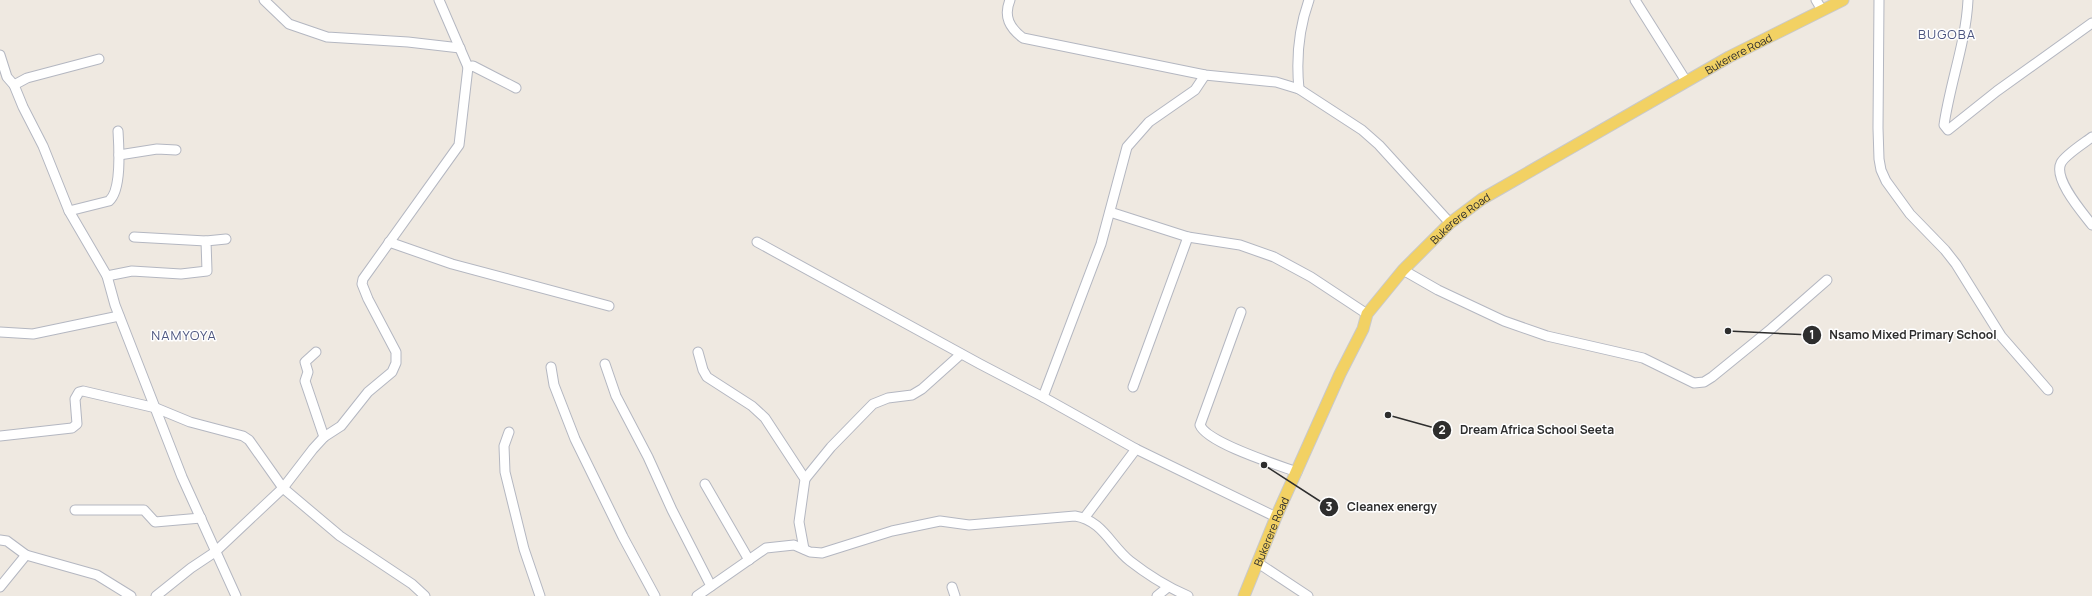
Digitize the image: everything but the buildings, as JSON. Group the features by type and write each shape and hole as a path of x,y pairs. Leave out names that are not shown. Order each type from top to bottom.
{"main road":[{"name":"Bukerere Road","path":"1244,596 1276,517 1340,374 1363,329 1366,314 1403,270 1450,223 1482,199 1728,57 1843,0"}],"street":[{"path":"264,0 289,24 327,37 408,42 460,48"},
{"path":"156,596 191,568 215,552 283,488 324,437 342,426 368,392 392,372 396,363 396,352 362,284 366,273 460,145 468,67 439,0"},
{"path":"1010,0 1007,17 1009,24 1013,30 1023,38 1205,75 1276,82 1299,89 1362,130 1380,144 1450,223"},
{"path":"1299,89 1297,63 1301,34 1309,0"},
{"path":"1635,0 1686,81"},
{"path":"1816,0 1822,10"},
{"path":"1879,0 1878,128 1879,159 1881,170 1886,181 1910,214 1945,250 1956,264 2001,336 2048,390"},
{"path":"1968,0 1967,17 1948,96 1944,125 1948,130 1997,91 2092,24"},
{"path":"0,55 7,77 14,84 23,107 43,146 68,211 107,276 119,316 182,477 236,596"},
{"path":"14,84 27,78 99,60"},
{"path":"468,67 473,66 516,88"},
{"path":"1043,397 1101,244 1127,147 1153,119 1195,90 1205,75"},
{"path":"68,211 109,201 113,197 116,191 119,155 118,131"},
{"path":"2092,137 2062,162 2058,171 2062,182 2092,225"},
{"path":"119,155 157,149 176,150"},
{"path":"1110,212 1188,237 1240,245 1274,257 1316,280 1366,314"},
{"path":"134,237 206,241 226,239"},
{"path":"1132,387 1188,237"},
{"path":"107,276 132,271 182,274 207,271 206,241"},
{"path":"389,242 452,264 609,306"},
{"path":"757,242 1136,449 1276,517"},
{"path":"1403,270 1438,290 1504,321 1547,336 1644,358 1694,383 1704,382 1712,377 1771,329 1827,280"},
{"path":"1241,312 1200,425 1205,432 1240,452 1297,472"},
{"path":"0,332 33,334 119,316"},
{"path":"316,352 305,362 308,372 305,381 324,437"},
{"path":"698,352 703,370 707,377 752,406 765,418 805,479"},
{"path":"804,549 799,522 805,479 831,447 872,404 888,398 912,395 922,389 961,354"},
{"path":"605,364 616,396 646,453 672,510 711,586"},
{"path":"551,367 554,385 575,439 655,596"},
{"path":"0,436 72,428 77,424 75,399 79,392 83,391 156,408 190,422 243,436 249,440 283,488 340,536 412,584 425,596"},
{"path":"509,432 504,446 505,472 524,549 540,596"},
{"path":"1085,518 1136,449"},
{"path":"705,484 714,497 721,514 749,560"},
{"path":"75,510 144,510 155,522 162,523 201,518"},
{"path":"697,596 766,548 787,545 810,552 822,553 892,531 940,521 961,525 1046,518 1085,518 1107,535 1129,561 1168,587 1188,596"},
{"path":"0,540 7,541 26,555 97,575 131,596"},
{"path":"0,587 26,555"},
{"path":"1258,563 1308,596"},
{"path":"952,587 955,596"},
{"path":"1157,596 1168,587"}],"place":[{"name":"Nsamo Mixed Primary School","path":"1728,331"},
{"name":"Dream Africa School Seeta","path":"1388,415"},
{"name":"Cleanex energy","path":"1264,465"}],"district":[{"name":"BUGOBA","path":"1947,34"},
{"name":"NAMYOYA","path":"184,335"}]}
